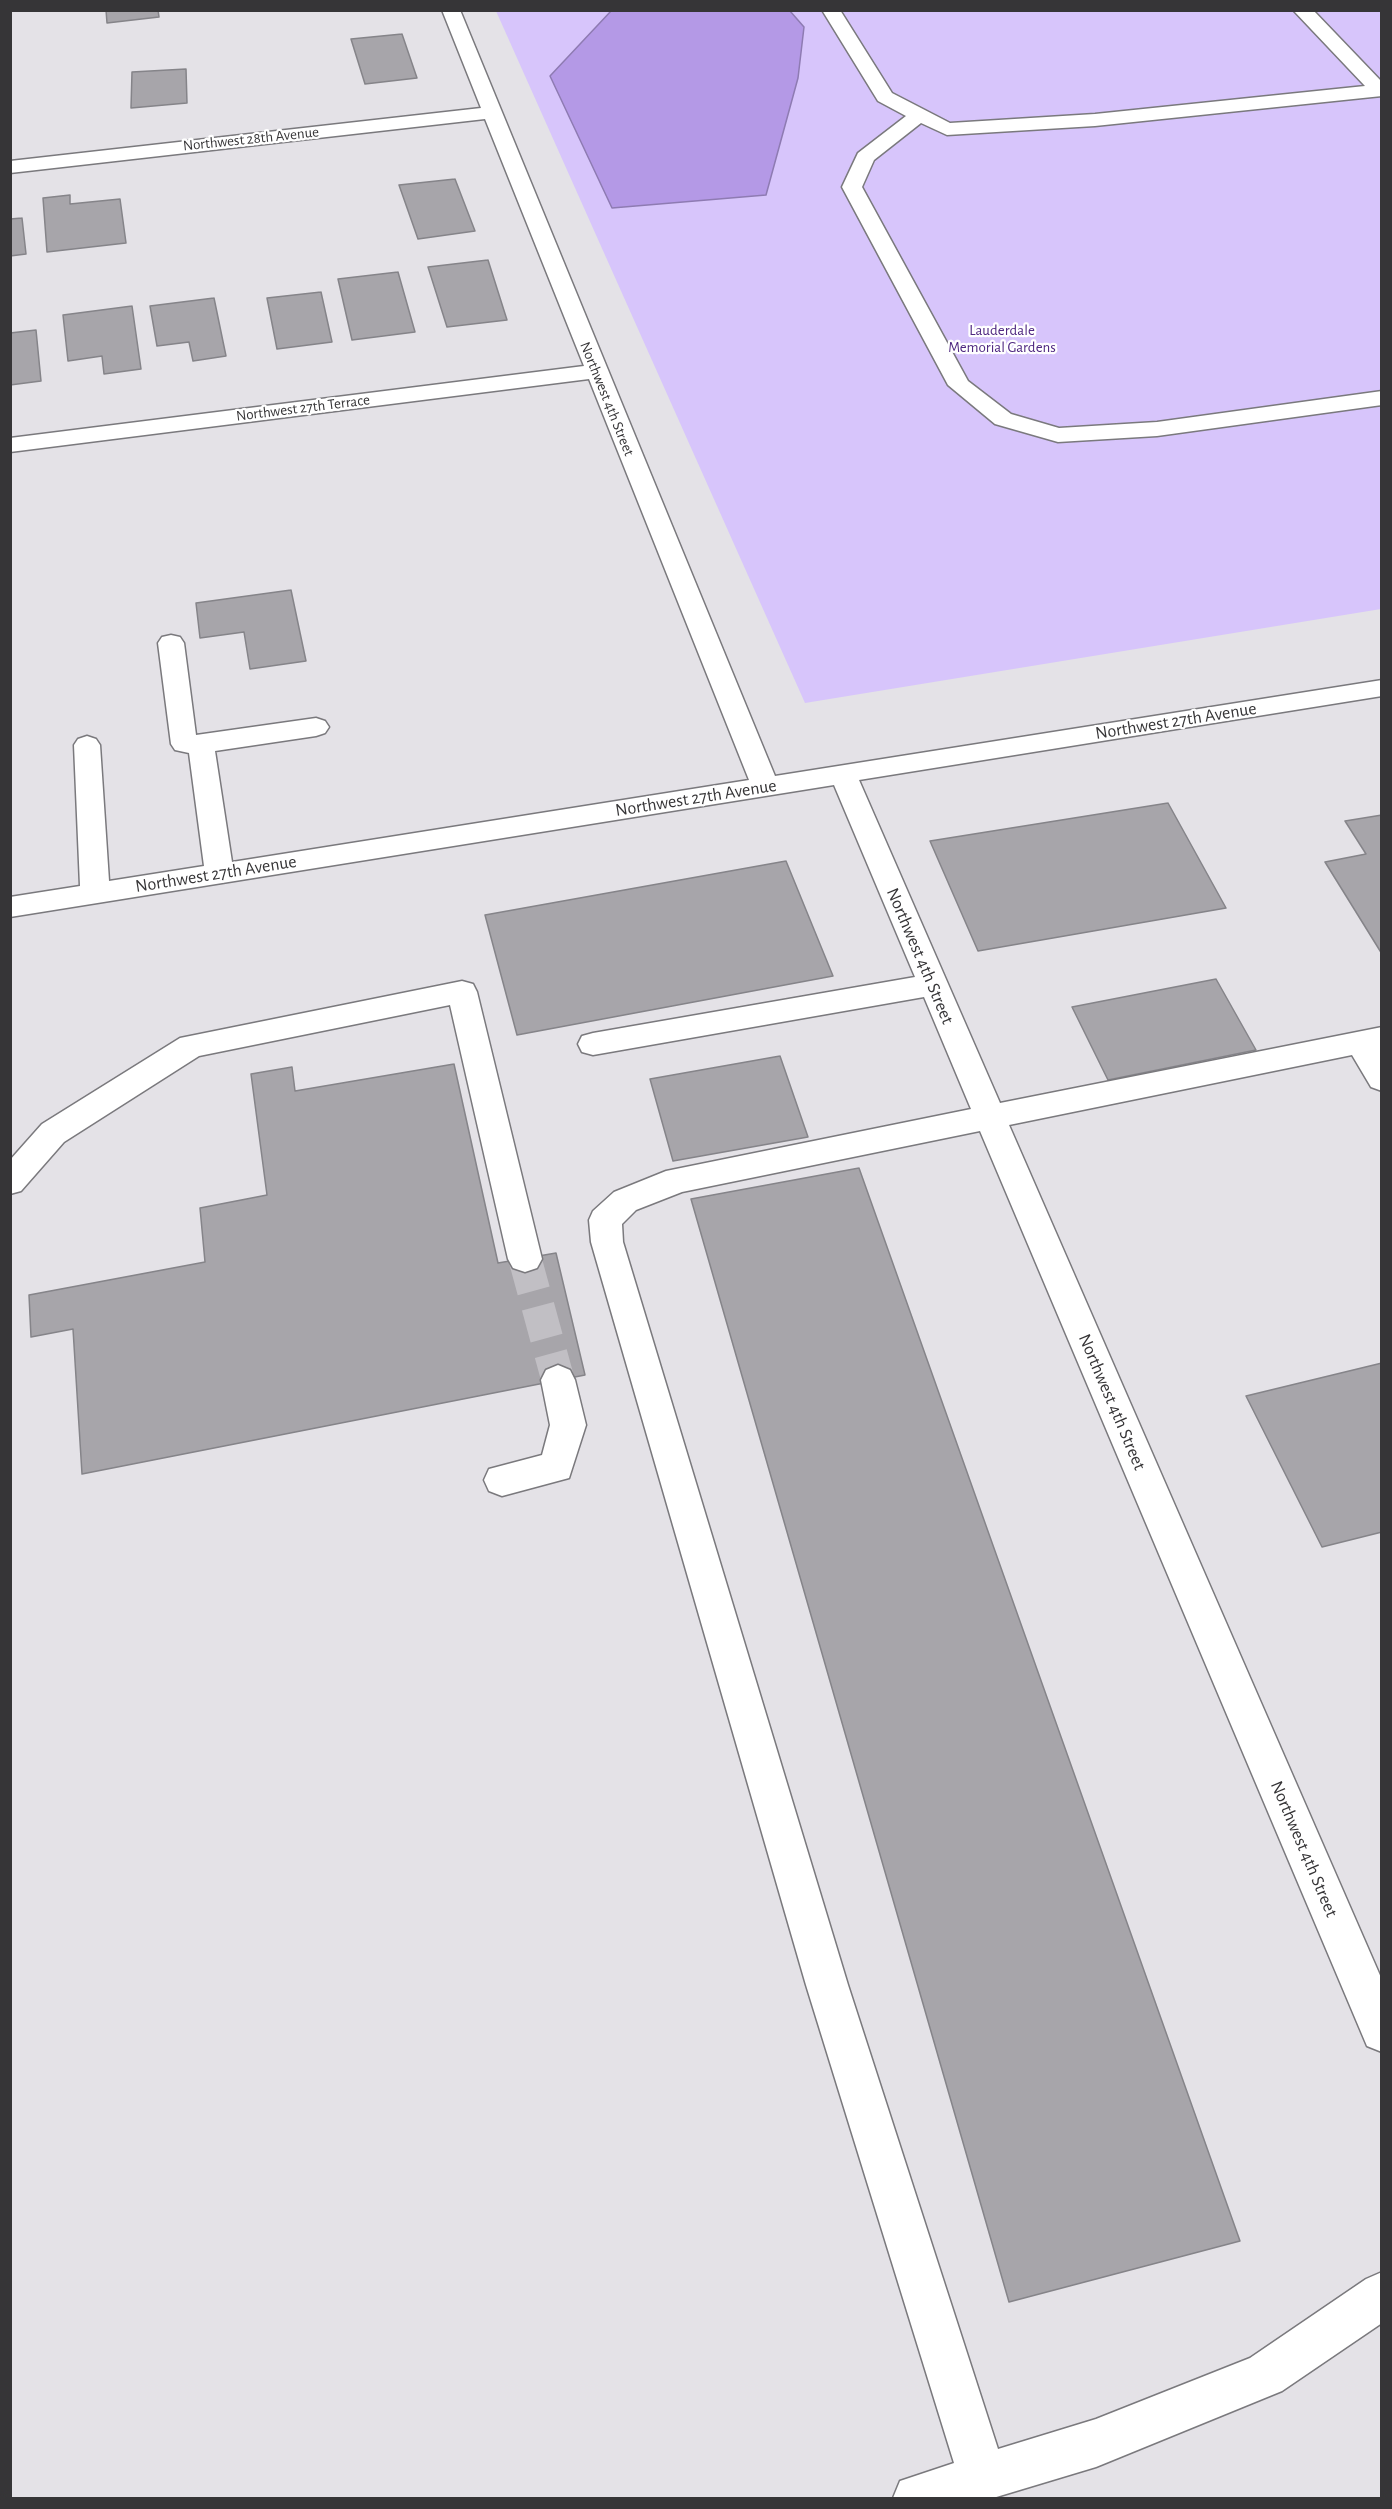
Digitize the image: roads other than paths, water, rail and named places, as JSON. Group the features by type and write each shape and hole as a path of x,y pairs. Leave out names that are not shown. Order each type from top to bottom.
{"street":[{"name":"Northwest 4th Street","path":"451,10 766,786"},
{"path":"831,10 885,97 947,129 1095,120 1380,90"},
{"path":"1302,10 1380,90"},
{"name":"Northwest 28th Avenue","path":"10,166 492,112"},
{"path":"919,114 865,157 852,187 959,386 1003,419 1058,435 1080,434 1157,429 1382,398"},
{"name":"Northwest 27th Terrace","path":"10,444 596,371"},
{"path":"171,642 184,744 201,744 316,727"},
{"name":"Northwest 27th Avenue","path":"10,907 1382,688"},
{"path":"201,744 219,873"},
{"path":"87,745 95,893"},
{"name":"Northwest 4th Street","path":"843,774 1382,2031"},
{"path":"593,1044 933,985"},
{"path":"10,1182 53,1134 190,1046 462,992 525,1259"},
{"path":"983,2478 820,1962 607,1242 605,1220 625,1201 677,1180 1371,1040 1382,1079"},
{"path":"502,1480 555,1467 568,1425 558,1380"},
{"path":"917,2499 1096,2443 1266,2375 1382,2295"}],"tunnel":[{"path":"525,1259 558,1380"}],"park label":[{"name":"Lauderdale Memorial Gardens","path":"1002,338"}]}
